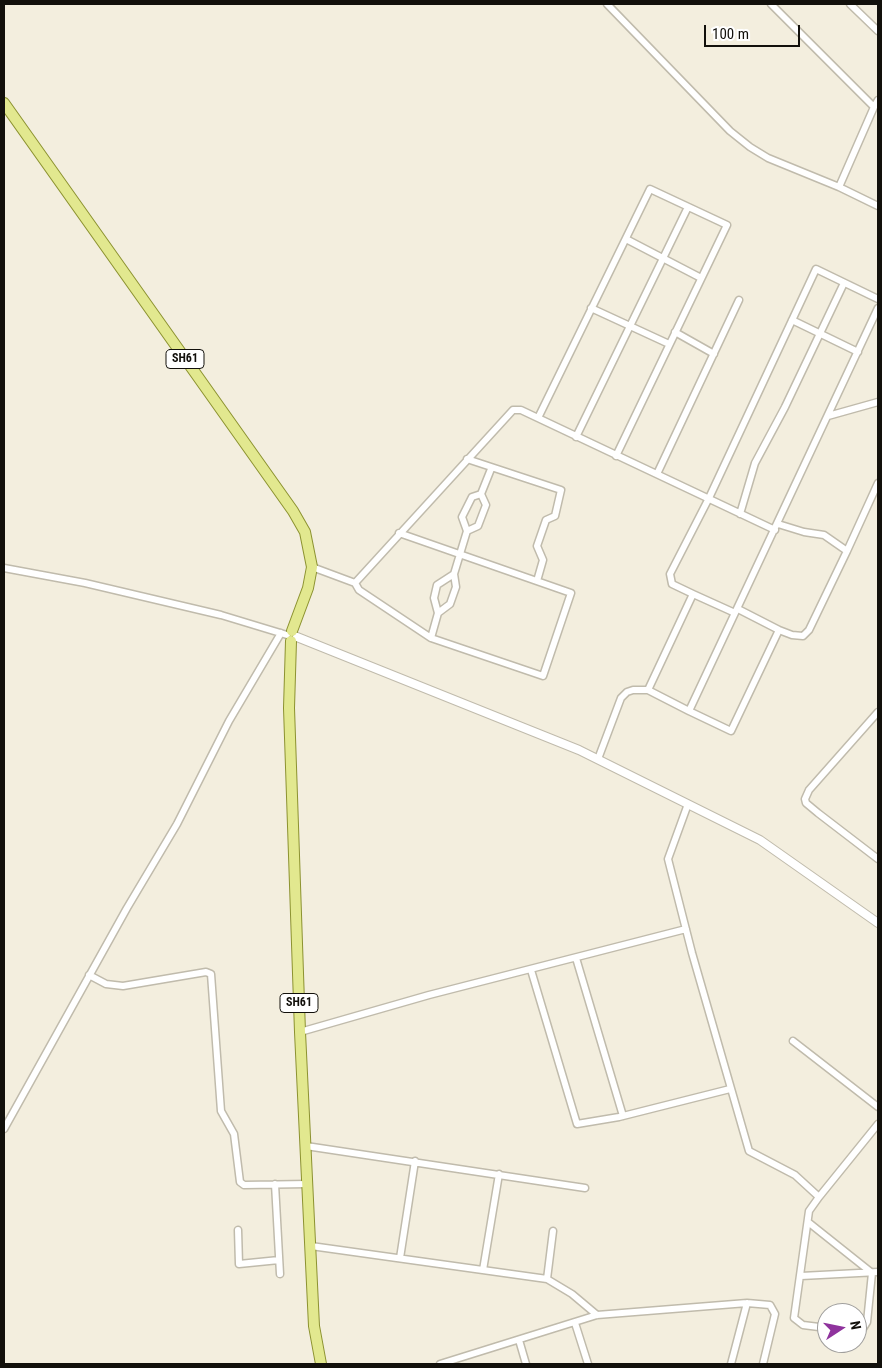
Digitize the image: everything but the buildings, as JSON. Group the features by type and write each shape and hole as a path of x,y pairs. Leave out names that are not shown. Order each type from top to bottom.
{"main road":[{"name":"SH61","path":"4,103 293,511 304,532 312,567 308,588 290,635 290,708 300,1032 309,1184 314,1326 321,1364"}],"street":[{"path":"607,4 730,131 750,147 768,158 839,187 878,206"},
{"path":"771,4 877,102 839,187"},
{"path":"850,4 878,31"},
{"path":"538,418 650,189 726,225 616,456"},
{"path":"576,437 688,207"},
{"path":"626,239 701,278"},
{"path":"878,299 816,269 709,498 670,574 672,584 799,637 806,633 878,483"},
{"path":"740,514 755,463 821,334 844,283"},
{"path":"657,474 739,300"},
{"path":"591,308 669,344"},
{"path":"689,711 777,527 878,308"},
{"path":"792,320 858,352"},
{"path":"675,332 714,354"},
{"path":"828,416 878,402"},
{"path":"354,582 513,410 521,410 740,514 777,527 824,535 847,550"},
{"path":"466,459 491,469 561,490 555,516 546,520 537,546 542,560 536,581"},
{"path":"467,531 478,526 486,505 481,494 491,469"},
{"path":"438,613 450,604 456,586 454,574 467,531 462,517 472,497 481,494"},
{"path":"312,567 354,582 359,590 431,638 543,676 572,593 399,533"},
{"path":"4,568 221,615 290,635 598,759 760,840 878,923"},
{"path":"431,638 438,613 434,598 437,584 454,574"},
{"path":"648,690 693,594"},
{"path":"598,759 621,698 633,690 648,690 731,731 779,630"},
{"path":"4,1129 177,824 229,722 290,635"},
{"path":"878,712 809,790 805,799 806,804 818,814 878,859"},
{"path":"688,804 668,859 730,1089 749,1151 795,1175 819,1196"},
{"path":"300,1032 429,995 686,929"},
{"path":"576,958 623,1116"},
{"path":"531,970 578,1124 623,1116 730,1089"},
{"path":"90,975 106,984 123,986 206,972 211,974 221,1111 234,1134 240,1182 244,1185 309,1184"},
{"path":"793,1041 877,1103"},
{"path":"817,1327 803,1325 794,1318 809,1212 819,1196 878,1124"},
{"path":"306,1146 415,1160 585,1188"},
{"path":"400,1258 415,1160"},
{"path":"483,1270 499,1174"},
{"path":"275,1184 280,1274"},
{"path":"808,1222 875,1272"},
{"path":"238,1230 240,1264 280,1260"},
{"path":"548,1279 553,1231"},
{"path":"311,1246 548,1279 572,1294 596,1315"},
{"path":"801,1276 875,1272"},
{"path":"867,1322 875,1272"},
{"path":"731,1364 747,1303"},
{"path":"440,1364 461,1361 596,1315 747,1303 770,1305 775,1314 763,1364"},
{"path":"575,1323 588,1364"},
{"path":"519,1340 526,1364"}]}
